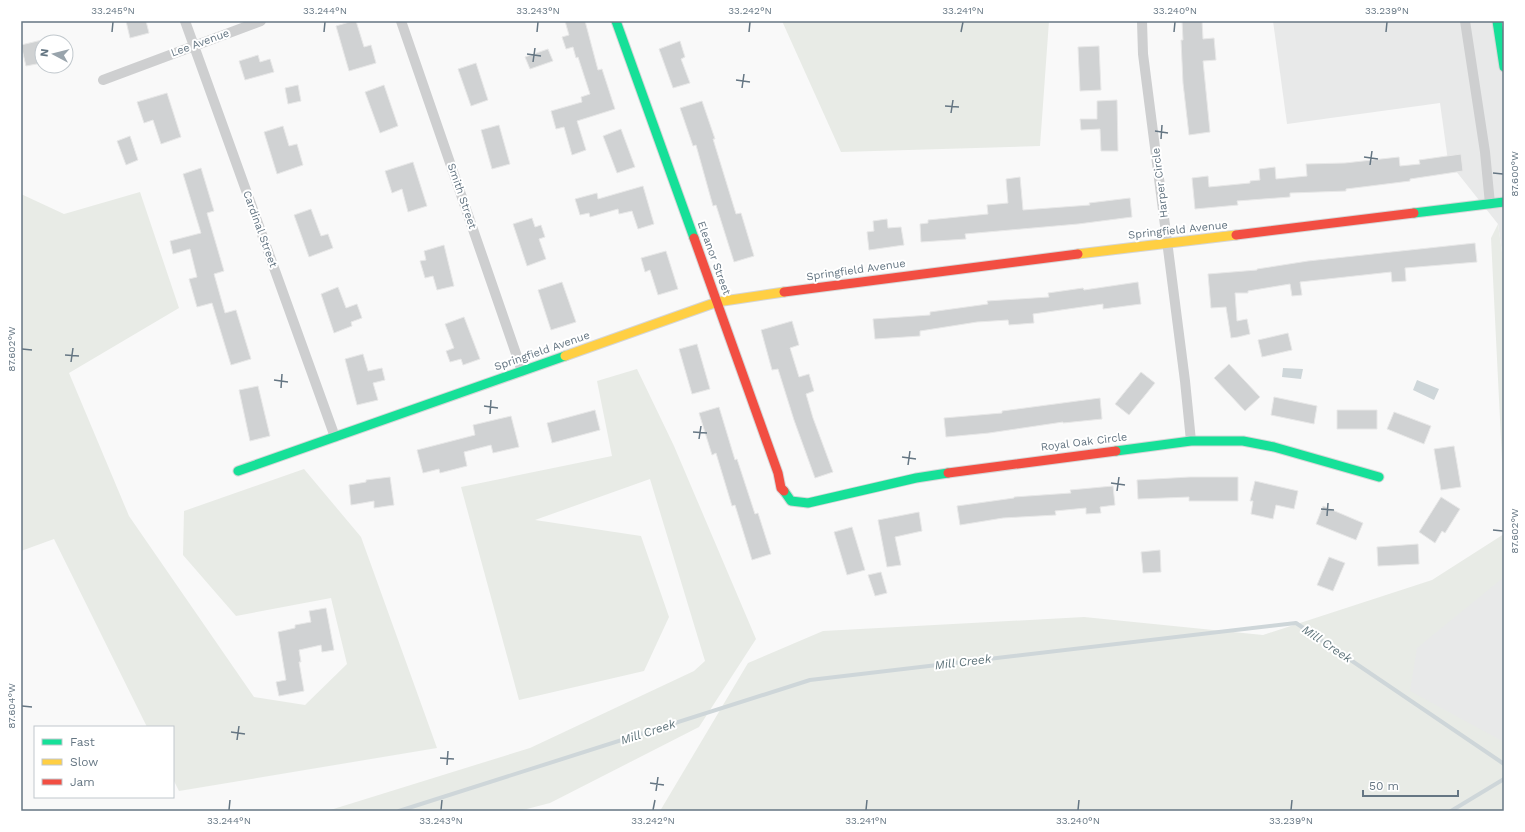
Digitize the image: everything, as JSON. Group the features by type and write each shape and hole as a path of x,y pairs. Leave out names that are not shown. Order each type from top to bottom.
{"main road":[{"name":"Eleanor Street","path":"616,21 778,473 781,488 792,501"},
{"path":"1497,21 1504,67"},
{"name":"Springfield Avenue","path":"238,471 717,302 908,275 1167,243 1238,236 1504,202"},
{"name":"Royal Oak Circle","path":"792,501 808,503 916,478 1009,464 1191,441 1243,441 1274,447 1379,477"}],"street":[{"name":"Cardinal Street","path":"185,21 335,437"},
{"name":"Lee Avenue","path":"102,80 261,21"},
{"name":"Smith Street","path":"401,21 522,371"},
{"name":"Harper Circle","path":"1142,21 1144,54 1185,381 1191,441"},
{"path":"1465,21 1485,152 1490,204"}],"shaded area":[{"path":"782,21 1049,21 1040,146 841,152"},
{"path":"1273,21 1504,21 1504,266 1498,224 1448,161 1440,103 1287,124"},
{"path":"140,192 179,308 69,373 129,516 254,697 305,705 347,664 331,598 236,616 183,555 184,511 304,469 361,537 437,748 179,791 174,781 174,726 147,726 54,539 21,551 21,194 64,214"},
{"path":"1498,224 1504,266 1504,500 1491,238"},
{"path":"1283,368 1303,369 1301,379 1282,377"},
{"path":"637,369 674,446 756,639 699,727 550,803 519,811 327,811 530,748 694,671 705,661 650,479 535,520 641,536 669,617 644,671 519,700 461,487 612,456 597,381"},
{"path":"1417,380 1439,389 1434,400 1413,390"},
{"path":"1504,534 1504,577 1417,648 1410,691 1504,742 1504,811 660,811 748,663 823,631 1084,617 1263,635 1432,580"},
{"path":"1504,570 1504,811 1400,693 1413,627"}],"building":[{"path":"126,21 146,21 149,33 130,38"},
{"path":"356,21 364,47 371,45 376,63 349,71 336,26"},
{"path":"565,21 585,21 598,70 602,69 615,109 577,121 586,150 572,155 564,127 556,129 551,111 582,102 581,97 590,94 578,57 576,58 573,47 566,49 562,37 569,35"},
{"path":"1182,21 1202,21 1203,39 1214,38 1216,60 1203,61 1210,132 1189,135 1183,83 1181,40 1183,40"},
{"path":"680,41 685,57 681,59 690,83 673,88 659,49"},
{"path":"34,42 34,64 26,66 21,45"},
{"path":"1099,46 1101,90 1080,91 1078,47"},
{"path":"548,49 553,61 530,69 525,57"},
{"path":"258,55 260,62 270,59 274,72 245,80 239,61"},
{"path":"476,63 488,100 471,106 458,69"},
{"path":"298,85 301,101 288,104 285,88"},
{"path":"384,85 398,126 380,133 365,92"},
{"path":"167,93 181,137 161,144 153,120 144,123 137,102"},
{"path":"1117,100 1118,151 1101,151 1100,129 1081,130 1080,119 1097,119 1097,101"},
{"path":"702,101 715,139 713,139 736,214 741,213 754,256 734,262 716,205 713,206 696,145 693,146 680,108"},
{"path":"499,125 510,164 492,169 481,130"},
{"path":"283,126 289,146 297,144 303,165 277,174 264,132"},
{"path":"621,129 635,167 617,173 603,136"},
{"path":"130,136 138,160 126,165 117,141"},
{"path":"1461,154 1463,171 1410,179 1410,181 1346,189 1346,191 1290,193 1290,197 1237,201 1238,205 1195,209 1192,178 1208,176 1209,187 1250,183 1250,181 1260,180 1259,169 1275,167 1276,179 1307,176 1306,164 1345,163 1399,157 1400,166 1420,164 1419,160"},
{"path":"413,162 427,206 408,212 402,189 392,193 385,171"},
{"path":"201,168 214,211 207,213 224,271 214,274 225,313 236,310 251,359 231,365 212,303 197,307 189,279 197,277 190,249 173,254 170,241 201,233 183,174"},
{"path":"1020,177 1023,210 1090,205 1089,203 1130,198 1132,217 1078,224 965,234 966,239 921,242 920,224 928,223 928,220 988,214 987,205 1008,203 1006,179"},
{"path":"643,186 654,224 638,229 632,211 619,214 618,209 590,217 589,213 580,215 575,199 597,193 598,199"},
{"path":"311,209 321,236 328,234 333,248 309,257 294,215"},
{"path":"532,218 535,227 541,225 545,237 539,239 546,259 527,266 513,224"},
{"path":"887,219 888,228 901,227 904,245 869,250 867,232 874,231 873,221"},
{"path":"1475,243 1477,262 1405,268 1406,281 1392,282 1391,272 1300,282 1302,295 1292,296 1290,284 1248,291 1248,293 1235,293 1237,321 1247,319 1250,334 1238,337 1231,338 1226,307 1211,308 1208,274 1257,270 1308,261"},
{"path":"444,245 454,286 437,290 433,276 425,278 420,261 426,260 424,251"},
{"path":"666,251 678,289 658,295 650,270 645,272 641,258"},
{"path":"562,282 576,322 551,330 538,290"},
{"path":"1138,282 1141,304 1103,309 1103,304 1033,314 1034,323 1009,325 1008,320 977,322 920,331 920,336 875,339 873,319 930,315 930,312 988,304 987,301 1049,297 1048,293 1083,288 1084,290"},
{"path":"338,287 346,308 357,304 362,318 351,322 352,326 334,333 321,294"},
{"path":"464,317 480,359 463,365 461,359 450,362 446,351 454,348 445,324"},
{"path":"792,321 799,345 790,348 799,377 809,374 814,391 806,394 813,418 833,472 815,478 794,420 778,369 772,370 761,330"},
{"path":"1288,333 1292,350 1262,357 1258,340"},
{"path":"697,344 710,389 692,394 679,349"},
{"path":"363,354 368,371 382,368 385,380 373,383 378,400 357,405 345,359"},
{"path":"1229,364 1260,397 1245,411 1214,378"},
{"path":"1141,372 1155,383 1129,415 1115,404"},
{"path":"258,386 270,436 250,441 239,390"},
{"path":"1274,397 1317,406 1314,424 1271,415"},
{"path":"1100,398 1102,419 1063,422 989,433 946,437 944,418 1002,413 1002,411"},
{"path":"719,407 735,460 737,459 755,514 758,513 771,554 752,560 735,505 732,506 716,453 712,455 699,413"},
{"path":"595,410 600,430 552,443 547,423"},
{"path":"1337,410 1377,410 1377,429 1337,429"},
{"path":"1394,412 1431,426 1424,444 1387,429"},
{"path":"511,416 519,447 493,453 491,445 464,452 467,466 440,473 439,469 423,473 417,450 475,435 473,425"},
{"path":"1454,446 1461,487 1441,490 1434,449"},
{"path":"390,477 394,505 374,508 374,501 351,505 349,485 366,482 366,480"},
{"path":"1190,477 1238,477 1238,501 1189,501 1189,497 1138,499 1137,480"},
{"path":"1255,481 1298,491 1294,509 1276,505 1273,519 1251,514 1253,501 1250,501"},
{"path":"1113,486 1115,505 1100,507 1101,513 1086,514 1086,508 1055,511 1056,515 1003,518 960,525 957,506 1014,497 1071,493 1070,490"},
{"path":"1441,497 1460,509 1445,533 1442,531 1435,543 1419,532"},
{"path":"1323,506 1363,523 1356,540 1316,524"},
{"path":"919,512 922,531 895,537 901,565 887,567 878,520"},
{"path":"852,527 865,570 847,575 834,532"},
{"path":"1418,544 1419,564 1378,566 1377,547"},
{"path":"1160,550 1161,572 1143,573 1141,552"},
{"path":"1329,557 1345,563 1333,591 1317,585"},
{"path":"881,572 887,593 875,596 868,575"},
{"path":"326,608 334,650 322,652 321,645 299,650 301,662 299,662 304,691 279,696 276,682 286,680 278,632 295,628 295,625 311,622 309,611"}],"waterway":[{"name":"Mill Creek","path":"399,811 810,680 1296,623 1504,764"},
{"path":"1451,811 1504,779"}],"traffic: fast":[{"path":"616,21 694,238"},
{"path":"1497,21 1504,67"},
{"path":"1414,213 1504,202"},
{"path":"238,471 565,356"},
{"path":"1116,451 1191,441 1243,441 1274,447 1379,477"},
{"path":"784,491 791,501 808,503 916,478 948,473"}],"traffic: slow":[{"path":"1078,254 1236,235"},
{"path":"565,356 717,302 784,292"}],"traffic: jam":[{"path":"1236,235 1414,213"},
{"path":"694,238 778,473 781,488 784,491"},
{"path":"784,292 1078,254"},
{"path":"948,473 1116,451"}]}
